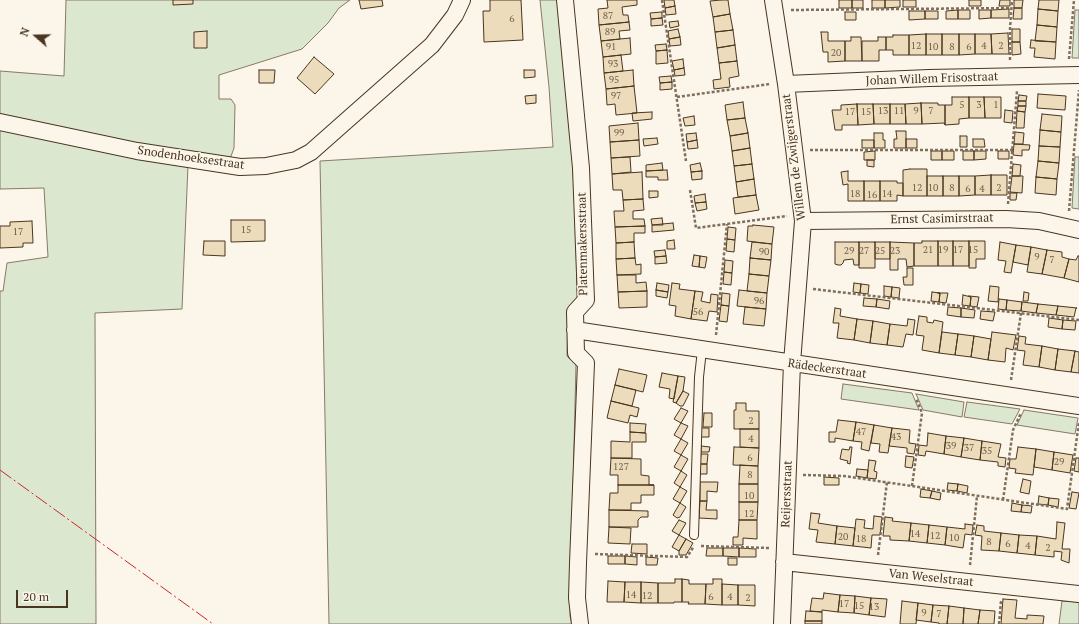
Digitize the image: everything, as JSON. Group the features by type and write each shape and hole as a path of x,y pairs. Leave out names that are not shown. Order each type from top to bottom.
{"street":[{"name":"Snodenhoeksestraat","path":"0,122 137,151 240,167 266,166 296,160 311,152 432,45 455,15 462,0"},
{"name":"Platenmakersstraat","path":"565,0 581,168 586,300 575,312 576,353 586,363 578,553 577,598 580,624"},
{"name":"Willem de Zwijgerstraat","path":"774,5 786,83 802,218 792,364"},
{"name":"Johan Willem Frisostraat","path":"786,83 1073,75"},
{"name":"Ernst Casimirstraat","path":"802,218 1006,218 1039,221 1073,229"},
{"name":"Rädeckerstraat","path":"575,330 792,364 1079,406"},
{"name":"Reijersstraat","path":"782,624 792,364"},
{"name":"Van Weselstraat","path":"784,555 877,572 1079,594"}],"lane":[{"path":"694,534 699,377 708,351"}],"path":[{"path":"662,0 686,161"},
{"path":"1006,218 1012,150 1015,76 1010,29 1012,0"},
{"path":"1073,75 1074,0"},
{"path":"774,5 1011,8"},
{"path":"677,98 786,83"},
{"path":"1073,229 1079,89"},
{"path":"794,150 1012,150"},
{"path":"690,190 696,228 802,218"},
{"path":"708,351 728,224"},
{"path":"798,288 1079,320"},
{"path":"1009,396 1021,313"},
{"path":"910,381 922,414 912,486"},
{"path":"1003,500 1013,430 1027,398"},
{"path":"787,475 844,476 1067,510 1079,422"},
{"path":"877,572 887,482"},
{"path":"968,582 977,496"},
{"path":"578,553 687,557 695,546 694,534"},
{"path":"695,546 784,555"},
{"path":"999,624 1003,586"}],"green space":[{"path":"66,0 350,0 339,8 328,23 302,49 219,75 219,99 231,99 235,105 234,148 230,159 166,152 0,116 0,71 64,76"},
{"path":"540,0 558,0 571,136 576,221 577,299 568,308 567,356 576,364 570,616 572,624 329,624 320,161 553,147 549,87"},
{"path":"1075,10 1079,10 1079,58 1072,58"},
{"path":"0,127 188,165 182,309 95,313 96,624 0,624 0,291 3,291 7,263 48,257 44,188 0,189"},
{"path":"1075,157 1079,157 1079,209 1072,208"},
{"path":"843,384 912,393 919,410 841,399"},
{"path":"916,394 964,402 962,417 923,410"},
{"path":"967,402 1020,409 1012,424 964,417"},
{"path":"1024,410 1078,418 1075,434 1017,425"},
{"path":"1062,601 1079,602 1079,624 1059,624"}],"building":[{"path":"173,0 193,0 193,4 173,5"},
{"path":"359,0 382,0 383,6 361,9"},
{"path":"490,0 521,0 523,40 484,42 483,11 490,11"},
{"path":"607,0 637,0 637,5 622,7 623,15 628,15 629,22 599,25 598,9 608,8"},
{"path":"664,0 674,0 675,6 665,8"},
{"path":"728,0 730,14 713,17 710,1"},
{"path":"839,0 852,0 852,8 839,8"},
{"path":"852,0 863,0 863,8 852,8"},
{"path":"872,0 885,0 885,8 872,8"},
{"path":"885,0 900,0 900,7 885,8"},
{"path":"903,0 916,0 916,7 903,7"},
{"path":"969,0 981,0 981,6 969,6"},
{"path":"1000,0 1010,0 1010,6 999,6"},
{"path":"1014,0 1023,0 1022,8 1014,8"},
{"path":"1039,0 1059,0 1058,11 1038,9"},
{"path":"675,6 676,14 666,15 665,8"},
{"path":"1014,8 1022,8 1022,19 1013,19"},
{"path":"1009,9 1009,18 991,18 991,10"},
{"path":"1038,9 1058,11 1057,27 1037,25"},
{"path":"958,10 970,10 970,19 958,19"},
{"path":"958,10 958,19 946,19 946,11"},
{"path":"979,10 991,10 991,18 979,19"},
{"path":"909,11 925,11 925,19 909,20"},
{"path":"925,11 938,11 938,19 925,19"},
{"path":"662,12 662,18 651,19 650,13"},
{"path":"845,12 856,12 856,20 845,20"},
{"path":"730,14 733,30 715,32 713,17"},
{"path":"662,18 663,25 651,26 651,19"},
{"path":"678,21 679,26 670,28 669,22"},
{"path":"629,22 630,30 619,31 620,39 601,41 599,25"},
{"path":"1037,25 1057,27 1056,42 1035,41"},
{"path":"678,29 680,37 669,39 668,31"},
{"path":"1012,29 1020,29 1020,42 1012,42"},
{"path":"733,30 735,45 717,48 715,32"},
{"path":"207,31 207,48 194,48 194,32"},
{"path":"821,32 828,32 828,41 845,41 845,61 828,62 828,52 823,52"},
{"path":"1008,33 1009,54 992,54 991,34"},
{"path":"926,34 942,34 942,55 926,55"},
{"path":"926,34 926,55 909,55 909,35"},
{"path":"942,34 959,34 959,55 942,55"},
{"path":"959,34 975,34 975,54 959,55"},
{"path":"975,34 991,34 992,54 975,54"},
{"path":"893,35 909,35 909,55 893,55 893,50 886,50 886,37 893,37"},
{"path":"680,37 681,45 670,46 669,39"},
{"path":"851,37 861,37 862,61 845,61 845,41 851,41"},
{"path":"878,37 886,37 886,50 879,50 879,61 862,61 862,41 878,41"},
{"path":"630,38 631,54 603,57 601,41"},
{"path":"1031,40 1056,42 1055,59 1034,57 1035,48 1030,48"},
{"path":"1012,42 1020,42 1021,54 1012,55"},
{"path":"666,44 667,50 656,51 655,45"},
{"path":"735,45 737,61 719,63 717,48"},
{"path":"667,50 668,63 656,64 656,51"},
{"path":"621,55 623,71 604,73 603,57"},
{"path":"314,57 334,74 315,94 297,78"},
{"path":"683,59 684,68 674,70 672,61"},
{"path":"737,61 739,76 729,78 730,87 714,89 713,80 721,79 719,63"},
{"path":"684,68 685,75 675,76 674,70"},
{"path":"259,70 275,70 274,83 259,83"},
{"path":"524,70 535,70 535,77 524,78"},
{"path":"633,70 634,86 606,89 604,73"},
{"path":"671,76 672,82 660,83 659,77"},
{"path":"672,82 672,89 660,90 660,83"},
{"path":"634,86 637,113 616,115 615,104 607,105 606,89"},
{"path":"1038,94 1066,96 1065,110 1037,108"},
{"path":"536,95 536,103 526,104 525,96"},
{"path":"1019,95 1027,96 1026,101 1018,101"},
{"path":"952,97 969,97 969,118 959,119 959,124 945,125 945,105 952,105"},
{"path":"969,97 984,97 985,118 969,118"},
{"path":"984,97 1001,97 1001,118 985,118"},
{"path":"1018,101 1026,101 1026,106 1018,106"},
{"path":"743,102 745,118 727,120 725,105"},
{"path":"921,103 922,124 906,124 905,104"},
{"path":"921,103 938,103 938,105 945,105 945,125 944,123 922,124"},
{"path":"857,104 873,104 874,124 858,125"},
{"path":"857,104 858,125 842,125 842,130 835,130 832,110 841,110 841,105"},
{"path":"873,104 890,104 890,124 874,124"},
{"path":"890,104 905,104 906,124 890,124"},
{"path":"1018,106 1026,106 1025,112 1017,111"},
{"path":"1005,110 1013,111 1012,123 1004,122"},
{"path":"1017,111 1025,112 1024,128 1016,128"},
{"path":"652,112 652,119 633,121 632,113"},
{"path":"1042,114 1062,116 1061,132 1040,130"},
{"path":"694,116 695,125 685,126 683,118"},
{"path":"745,118 748,133 730,136 727,120"},
{"path":"638,123 639,140 610,142 609,126"},
{"path":"1040,130 1061,132 1060,147 1039,146"},
{"path":"896,131 906,131 906,148 894,148 894,139 897,139"},
{"path":"1015,132 1024,133 1023,144 1014,144"},
{"path":"696,133 697,140 687,142 686,134"},
{"path":"748,133 750,148 732,151 730,136"},
{"path":"874,133 883,133 885,148 874,148"},
{"path":"960,136 967,136 967,147 960,147"},
{"path":"657,138 658,144 644,146 643,139"},
{"path":"906,139 917,139 917,148 906,148"},
{"path":"973,139 984,139 985,147 973,147"},
{"path":"639,140 640,156 611,158 610,142"},
{"path":"697,140 698,148 688,149 687,142"},
{"path":"862,140 874,140 874,148 862,148"},
{"path":"1014,144 1030,145 1029,150 1022,150 1022,156 1013,155"},
{"path":"1039,146 1060,147 1059,163 1038,161"},
{"path":"750,148 752,164 734,166 732,151"},
{"path":"875,151 875,160 864,160 864,152"},
{"path":"931,151 942,151 942,160 931,160"},
{"path":"942,151 954,151 954,160 942,160"},
{"path":"963,151 974,151 974,160 963,160"},
{"path":"974,151 986,151 986,159 974,160"},
{"path":"998,151 1009,151 1009,159 998,159"},
{"path":"630,157 631,172 612,174 611,158"},
{"path":"867,160 874,160 874,167 867,166"},
{"path":"1038,161 1059,163 1057,179 1036,177"},
{"path":"662,163 663,170 646,171 646,165"},
{"path":"700,163 702,171 691,172 690,165"},
{"path":"752,164 754,179 736,182 734,166"},
{"path":"1013,164 1021,165 1020,176 1012,176"},
{"path":"927,169 927,196 903,196 903,170"},
{"path":"667,170 668,180 658,180 658,177 646,177 646,171"},
{"path":"702,171 702,179 692,180 691,172"},
{"path":"848,171 848,181 864,181 864,201 848,201 848,184 843,185 841,172"},
{"path":"642,172 643,199 623,200 622,190 613,190 612,174"},
{"path":"991,175 1007,175 1007,195 991,195"},
{"path":"991,175 991,195 975,195 975,176"},
{"path":"927,176 943,176 943,196 927,196"},
{"path":"943,176 959,176 959,196 943,196"},
{"path":"959,176 975,176 975,195 959,196"},
{"path":"1012,176 1023,176 1022,193 1010,192"},
{"path":"1036,177 1057,179 1056,195 1035,193"},
{"path":"754,179 756,195 738,197 736,182"},
{"path":"864,181 880,181 880,201 864,201"},
{"path":"880,181 897,181 897,183 903,183 903,196 897,195 897,201 880,201"},
{"path":"649,191 658,191 658,197 649,198"},
{"path":"1010,193 1017,193 1016,200 1010,200"},
{"path":"705,194 706,202 695,203 694,196"},
{"path":"756,195 759,210 735,214 733,198"},
{"path":"643,199 644,210 633,211 633,219 644,219 645,226 615,227 614,211 624,211 623,200"},
{"path":"706,202 707,209 697,211 695,203"},
{"path":"662,218 663,225 652,225 651,219"},
{"path":"231,220 265,220 265,241 231,242"},
{"path":"32,221 33,243 23,243 23,247 0,248 0,226 10,226 10,222"},
{"path":"673,223 674,230 652,232 652,225"},
{"path":"645,226 645,233 634,233 634,242 616,243 615,227"},
{"path":"748,226 774,227 772,244 747,241"},
{"path":"728,227 736,228 735,240 727,239"},
{"path":"727,239 735,240 734,252 726,251"},
{"path":"674,240 675,249 667,249 667,241"},
{"path":"204,241 225,241 225,256 203,255"},
{"path":"922,241 938,241 938,266 914,266 914,243 922,243"},
{"path":"938,241 953,241 953,266 938,266"},
{"path":"953,241 969,241 969,266 953,266"},
{"path":"969,241 985,241 985,259 976,259 976,268 969,268"},
{"path":"634,242 635,258 616,259 616,243"},
{"path":"752,242 772,244 771,260 750,258"},
{"path":"835,242 859,242 859,265 854,265 853,259 844,260 841,265 835,264"},
{"path":"859,242 875,242 875,268 859,268"},
{"path":"875,242 890,242 890,259 875,259"},
{"path":"890,242 914,243 914,266 907,267 906,259 898,259 898,270 890,270"},
{"path":"1000,242 1016,245 1011,273 1004,272 1006,261 998,260"},
{"path":"1016,245 1031,247 1028,265 1013,262"},
{"path":"1031,247 1047,250 1042,274 1027,272"},
{"path":"665,250 666,256 655,257 654,251"},
{"path":"1047,250 1062,252 1062,257 1069,259 1064,278 1042,274"},
{"path":"694,255 700,256 699,267 692,266"},
{"path":"666,256 667,263 655,264 655,257"},
{"path":"700,256 707,257 705,268 699,267"},
{"path":"1078,256 1079,282 1064,278 1069,259 1076,260"},
{"path":"635,258 636,265 641,264 641,274 617,275 616,259"},
{"path":"750,258 771,260 769,276 749,274"},
{"path":"725,260 733,261 732,273 724,272"},
{"path":"907,268 913,268 913,285 904,285 903,277 907,277"},
{"path":"724,272 732,273 731,285 723,284"},
{"path":"749,274 769,276 767,293 747,291"},
{"path":"617,275 636,275 636,283 646,282 647,291 618,292"},
{"path":"657,283 669,285 668,292 656,290"},
{"path":"672,283 680,284 679,289 695,291 691,319 675,316 676,306 669,305"},
{"path":"854,283 861,284 860,293 853,292"},
{"path":"861,284 869,285 868,294 860,293"},
{"path":"884,286 892,287 891,297 884,296"},
{"path":"990,286 999,287 998,302 988,301"},
{"path":"892,287 900,288 899,298 891,297"},
{"path":"656,290 668,292 667,298 656,296"},
{"path":"739,290 767,293 766,309 737,306"},
{"path":"647,291 647,307 619,308 618,292"},
{"path":"695,291 703,292 701,301 710,303 711,294 718,295 717,312 709,311 707,321 691,319"},
{"path":"932,292 940,293 939,302 931,301"},
{"path":"1024,292 1029,293 1028,301 1023,301"},
{"path":"722,293 730,294 729,306 721,305"},
{"path":"940,293 948,293 946,303 939,302"},
{"path":"963,295 971,297 970,306 962,305"},
{"path":"969,296 979,297 977,307 970,306 971,297"},
{"path":"864,298 877,299 876,307 863,306"},
{"path":"877,299 890,301 889,309 876,307"},
{"path":"999,299 1007,300 1006,310 998,309"},
{"path":"1007,300 1022,302 1021,311 1006,310"},
{"path":"1022,302 1038,304 1036,313 1021,311"},
{"path":"1038,304 1058,306 1056,315 1036,313"},
{"path":"721,305 729,306 727,322 719,321"},
{"path":"1058,306 1077,308 1074,317 1056,315"},
{"path":"745,307 766,309 764,326 743,324"},
{"path":"948,307 961,308 961,317 947,315"},
{"path":"835,308 841,309 840,316 857,319 854,340 837,338 839,323 833,323"},
{"path":"961,308 975,310 974,318 961,317"},
{"path":"981,311 995,312 993,321 980,319"},
{"path":"919,316 927,317 927,322 933,323 934,320 943,322 939,353 922,350 924,336 916,335"},
{"path":"1049,318 1063,320 1062,329 1048,327"},
{"path":"857,319 873,321 870,343 854,340"},
{"path":"908,319 915,320 913,335 906,334 903,347 887,345 890,324 907,326"},
{"path":"1063,320 1076,321 1075,330 1062,329"},
{"path":"873,321 890,324 887,345 870,343"},
{"path":"942,332 958,334 955,355 939,353"},
{"path":"992,332 1016,335 1013,350 1006,348 1005,362 988,360"},
{"path":"958,334 974,336 971,357 955,355"},
{"path":"974,336 991,339 988,360 971,357"},
{"path":"1019,336 1026,337 1025,344 1042,346 1039,367 1023,365 1025,351 1017,350"},
{"path":"1042,346 1058,349 1055,370 1039,367"},
{"path":"1058,349 1075,351 1071,372 1055,370"},
{"path":"1075,351 1079,352 1079,373 1071,372"},
{"path":"619,369 647,375 643,392 615,385"},
{"path":"662,373 678,376 674,399 669,398 670,389 659,387"},
{"path":"678,376 685,377 683,391 676,403 673,402"},
{"path":"615,385 636,390 632,406 611,401"},
{"path":"683,391 689,394 683,406 680,406 676,403"},
{"path":"611,401 639,408 637,417 630,415 628,423 607,418"},
{"path":"736,403 746,403 746,411 759,411 759,429 734,429 734,410 736,410"},
{"path":"681,408 688,411 681,423 674,419"},
{"path":"704,413 712,413 712,427 703,427"},
{"path":"838,420 856,422 853,441 835,438 835,442 829,442 829,432 836,432"},
{"path":"856,422 874,425 869,451 861,449 862,442 853,441"},
{"path":"630,423 646,424 645,433 630,432"},
{"path":"681,423 688,426 681,439 674,435"},
{"path":"874,425 892,428 888,453 879,452 880,444 871,443"},
{"path":"701,428 709,428 709,437 701,437"},
{"path":"892,428 910,430 909,443 916,444 914,454 907,453 907,448 889,446"},
{"path":"740,429 759,429 759,448 740,447"},
{"path":"630,432 646,433 646,442 632,442 632,458 611,458 611,441 630,442"},
{"path":"928,433 946,436 944,454 926,451 925,456 918,455 919,445 927,446"},
{"path":"946,436 964,438 961,457 944,454"},
{"path":"964,438 982,441 980,460 961,457"},
{"path":"681,439 688,443 681,455 674,451"},
{"path":"982,441 1001,444 998,457 1006,458 1005,467 998,466 998,462 980,460"},
{"path":"701,446 710,447 709,452 701,452"},
{"path":"734,447 759,448 758,466 733,465"},
{"path":"850,447 852,447 850,464 847,463 848,461 840,459 842,449 849,450"},
{"path":"1018,447 1036,449 1033,475 1015,473 1016,469 1009,468 1010,459 1016,459"},
{"path":"1036,449 1054,452 1052,470 1034,467"},
{"path":"1054,452 1073,455 1070,473 1052,470"},
{"path":"701,454 708,454 707,464 700,464"},
{"path":"681,455 688,459 681,471 674,467"},
{"path":"906,456 914,457 912,468 905,467"},
{"path":"611,458 641,459 641,475 649,476 649,485 618,485 618,475 610,475"},
{"path":"1076,458 1079,458 1079,472 1074,471"},
{"path":"869,460 876,461 874,471 877,472 876,479 867,478"},
{"path":"700,464 707,464 707,474 700,474"},
{"path":"740,465 758,466 758,484 739,484"},
{"path":"857,469 868,470 867,478 856,476"},
{"path":"681,471 687,475 680,487 674,483"},
{"path":"824,477 839,478 839,485 824,485"},
{"path":"1023,479 1031,481 1029,494 1020,492"},
{"path":"700,482 718,482 717,492 707,491 707,501 700,501"},
{"path":"948,483 958,484 957,491 947,490"},
{"path":"739,484 758,484 758,502 739,502"},
{"path":"958,484 968,486 967,493 957,491"},
{"path":"618,485 654,485 654,495 641,495 641,503 631,503 631,510 609,510 610,493 618,493"},
{"path":"680,487 687,491 680,503 673,499"},
{"path":"921,489 932,491 930,498 920,497"},
{"path":"932,491 941,493 940,500 930,498"},
{"path":"1072,492 1079,493 1076,509 1069,508"},
{"path":"1039,496 1049,498 1048,505 1038,504"},
{"path":"1049,498 1059,499 1058,507 1048,505"},
{"path":"700,501 707,501 706,510 717,510 717,519 699,518"},
{"path":"739,502 758,502 757,520 739,520"},
{"path":"680,503 686,507 680,517 677,518 673,515"},
{"path":"1012,503 1022,505 1021,512 1011,511"},
{"path":"1022,505 1032,506 1031,513 1021,512"},
{"path":"609,510 648,511 648,517 641,517 638,520 638,527 609,527"},
{"path":"811,513 820,514 818,523 837,526 835,544 816,542 818,530 809,529"},
{"path":"874,516 882,517 880,535 872,535 871,548 853,546 856,519 865,520 864,528 873,529"},
{"path":"885,517 893,518 892,521 911,523 909,541 890,540 890,536 883,536"},
{"path":"679,520 686,523 679,535 672,531"},
{"path":"739,520 757,520 757,539 743,538 743,545 733,545 733,537 738,537"},
{"path":"1057,522 1065,523 1062,549 1070,549 1069,563 1061,560 1062,552 1054,551 1054,557 1035,555 1037,536 1056,539"},
{"path":"911,523 929,525 927,543 909,541"},
{"path":"965,524 973,525 972,535 965,534 963,548 945,545 947,527 965,529"},
{"path":"929,525 947,527 945,545 927,543"},
{"path":"977,525 984,526 984,531 1001,533 999,551 981,550 982,536 975,535"},
{"path":"837,526 855,528 853,546 835,544"},
{"path":"609,527 631,528 630,544 608,543"},
{"path":"1001,533 1019,535 1017,553 999,551"},
{"path":"679,535 686,539 679,551 672,547"},
{"path":"1019,535 1037,536 1035,555 1017,553"},
{"path":"686,539 693,543 686,555 679,555 679,551"},
{"path":"632,544 647,544 647,554 631,553"},
{"path":"707,548 723,548 723,556 706,556"},
{"path":"723,548 739,548 739,557 723,556"},
{"path":"739,548 756,549 756,557 739,557"},
{"path":"608,556 625,556 625,564 608,564"},
{"path":"625,556 637,557 637,565 625,564"},
{"path":"646,557 658,558 657,565 646,565"},
{"path":"728,558 737,558 737,565 728,565"},
{"path":"675,579 682,579 682,602 658,603 658,583 675,583"},
{"path":"682,579 689,580 689,584 706,584 705,604 688,604 689,602 682,602"},
{"path":"713,579 722,579 722,605 705,604 706,584 713,584"},
{"path":"608,581 625,582 624,602 607,602"},
{"path":"625,582 641,582 641,603 624,602"},
{"path":"641,582 658,583 658,603 641,603"},
{"path":"722,584 738,585 738,605 722,605"},
{"path":"738,585 755,585 755,606 738,605"},
{"path":"824,593 840,595 838,612 822,610 822,612 810,611 812,598 823,599"},
{"path":"840,595 855,596 854,613 838,612"},
{"path":"855,596 871,598 869,615 854,613"},
{"path":"871,598 887,599 885,617 869,615"},
{"path":"1003,599 1017,600 1015,618 1027,619 1027,615 1044,616 1043,624 1001,624"},
{"path":"902,601 918,603 916,624 900,624"},
{"path":"918,603 933,605 931,622 916,620"},
{"path":"933,605 949,606 947,624 931,622"},
{"path":"949,606 964,608 963,624 947,624"},
{"path":"964,608 980,610 978,624 963,624"},
{"path":"980,610 995,611 994,624 978,624"},
{"path":"806,611 822,612 822,621 805,621"},
{"path":"805,621 822,621 822,624 805,624"}],"power":[{"path":"0,470 213,624"}]}
